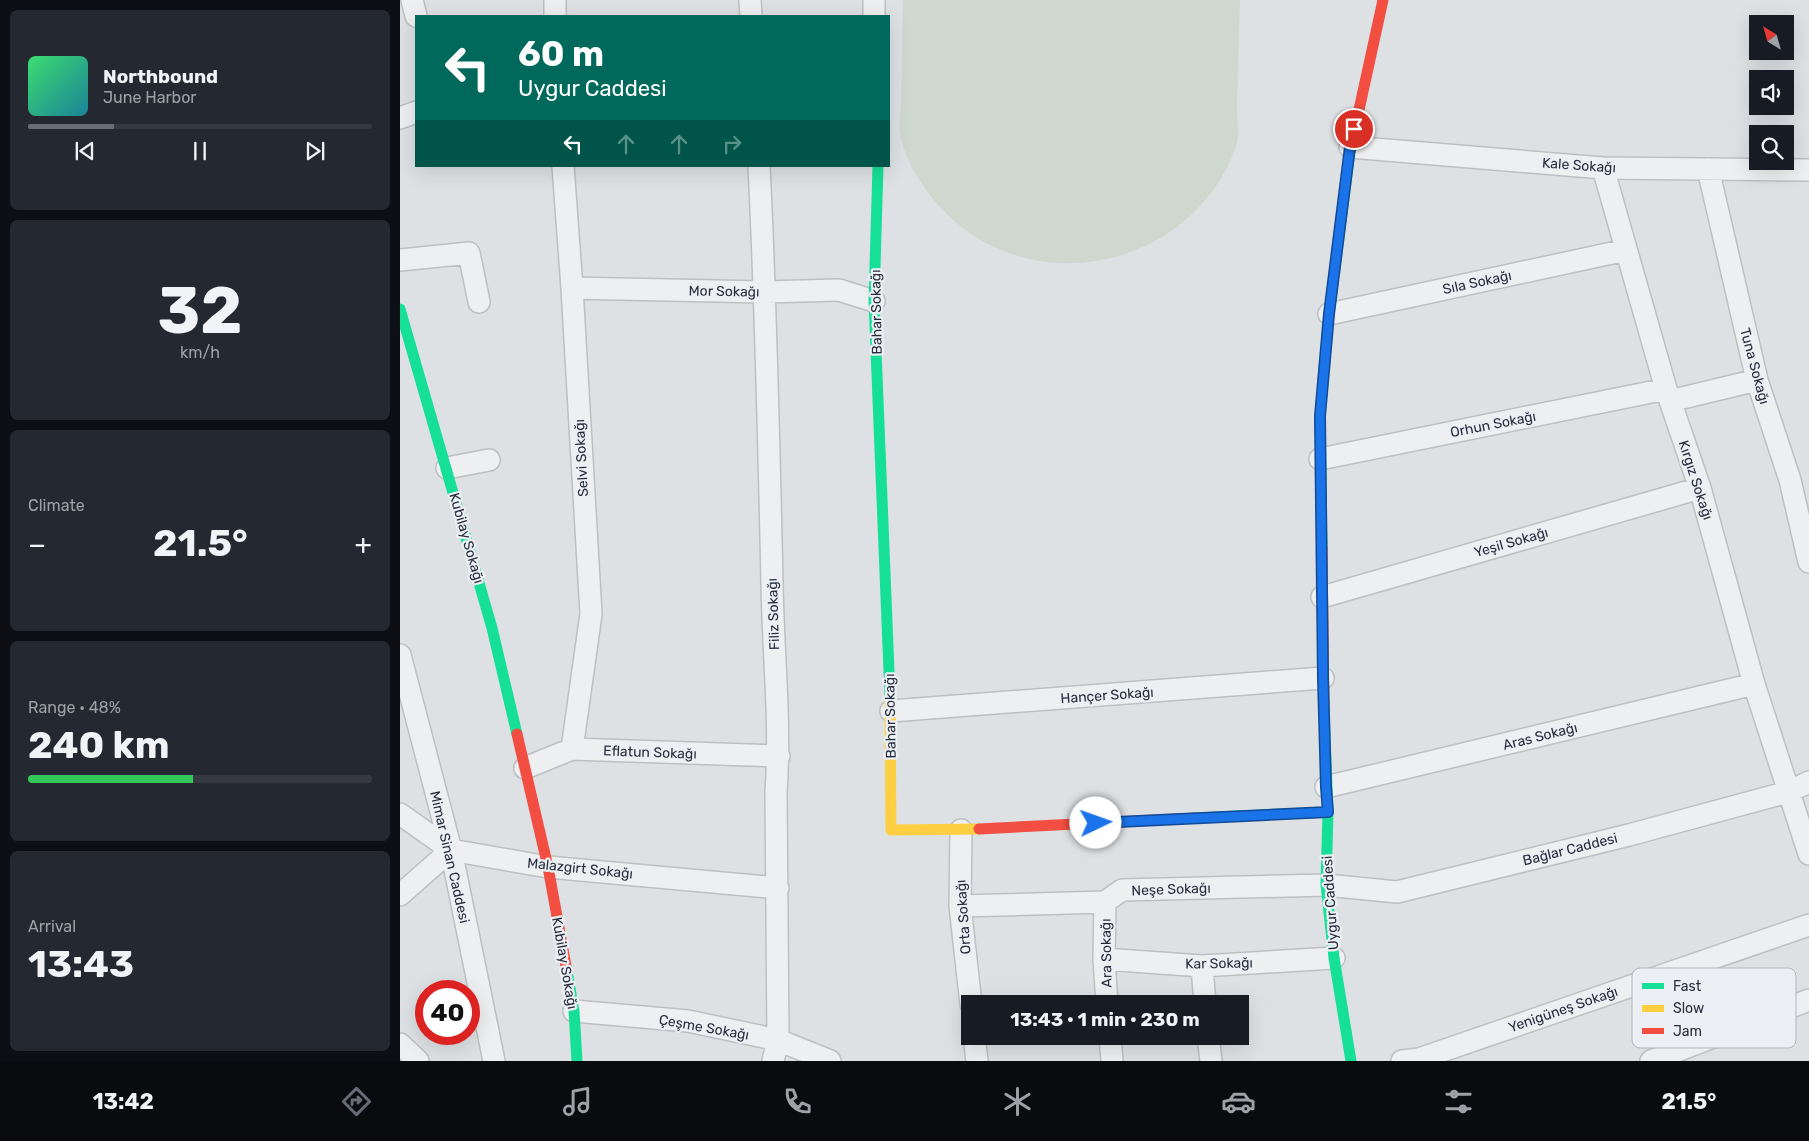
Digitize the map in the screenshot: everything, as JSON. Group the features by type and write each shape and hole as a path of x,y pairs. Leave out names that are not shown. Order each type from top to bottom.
{"street":[{"path":"412,0 416,15"},
{"path":"555,0 555,15"},
{"path":"750,0 751,15"},
{"path":"874,0 874,15"},
{"name":"Uygur Caddesi","path":"1351,1061 1334,958 1326,884 1328,812 1323,678 1320,416 1329,314 1350,147 1383,0"},
{"path":"400,118 415,112"},
{"name":"Kale Sokağı","path":"1350,147 1603,168 1708,169 1807,176"},
{"name":"Selvi Sokağı","path":"562,167 572,288 591,614 572,749"},
{"name":"Filiz Sokağı","path":"759,167 766,292 772,616 778,756 776,792 778,1040 773,1061"},
{"name":"Bahar Sokağı","path":"878,167 874,301 891,712 891,830 961,830 1328,812"},
{"name":"Kırgız Sokağı","path":"1603,168 1668,395 1700,488 1754,684 1809,854"},
{"name":"Tuna Sokağı","path":"1708,169 1757,380 1790,480 1809,562"},
{"name":"Sıla Sokağı","path":"1329,314 1626,250"},
{"path":"400,260 469,253 479,302"},
{"name":"Mor Sokağı","path":"572,288 766,292 839,290 874,301"},
{"name":"Kubilay Sokağı","path":"400,309 492,628 525,768 548,867 574,1011 577,1061"},
{"name":"Orhun Sokağı","path":"1320,459 1757,380"},
{"path":"447,468 489,460"},
{"name":"Yeşil Sokağı","path":"1322,597 1700,488"},
{"name":"Mimar Sinan Caddesi","path":"400,655 450,850 494,1061"},
{"name":"Hançer Sokağı","path":"891,712 1323,678"},
{"name":"Aras Sokağı","path":"1326,787 1754,684"},
{"name":"Eflatun Sokağı","path":"525,768 572,749 778,756"},
{"name":"Bağlar Caddesi","path":"1326,884 1398,892 1788,792 1809,782"},
{"path":"400,814 450,850 400,895"},
{"name":"Orta Sokağı","path":"961,830 960,906 969,995"},
{"name":"Malazgirt Sokağı","path":"450,850 548,867 778,888"},
{"name":"Neşe Sokağı","path":"960,906 1105,902 1122,890 1326,884"},
{"name":"Ara Sokağı","path":"1105,902 1104,959 1106,995"},
{"name":"Yenigüneş Sokağı","path":"1682,968 1809,924"},
{"name":"Kar Sokağı","path":"1104,959 1202,966 1334,958"},
{"path":"1202,966 1204,995"},
{"name":"Yenigüneş Sokağı","path":"1402,1061 1429,1056 1632,985"},
{"path":"1796,1005 1809,1000"},
{"name":"Çeşme Sokağı","path":"574,1011 688,1021 778,1040 830,1061"},
{"path":"400,1044 418,1061"},
{"path":"975,1045 977,1061"},
{"path":"1111,1045 1112,1061"},
{"path":"1209,1045 1210,1061"},
{"path":"1651,1061 1685,1048"}],"shaded area":[{"path":"903,0 1240,0 1238,132 1236,147 1214,189 1183,222 1146,246 1104,259 1061,263 1017,256 976,237 940,207 922,184 907,158 900,130"}],"traffic: fast":[{"path":"1322,548 1320,416 1329,314 1350,151"},
{"path":"878,167 874,301 890,696"},
{"path":"400,309 492,628 517,734"},
{"path":"1324,710 1328,812 1326,885 1334,958 1351,1061"},
{"path":"1195,818 1328,812"},
{"path":"566,966 574,1011 577,1061"}],"traffic: slow":[{"path":"890,696 891,830 979,829"}],"traffic: jam":[{"path":"1350,151 1383,0"},
{"path":"1322,548 1324,710"},
{"path":"517,734 548,867 566,966"},
{"path":"979,829 1195,818"}],"route":[{"path":"1096,823 1328,812 1323,678 1320,416 1329,314 1350,147 1354,129"}]}
